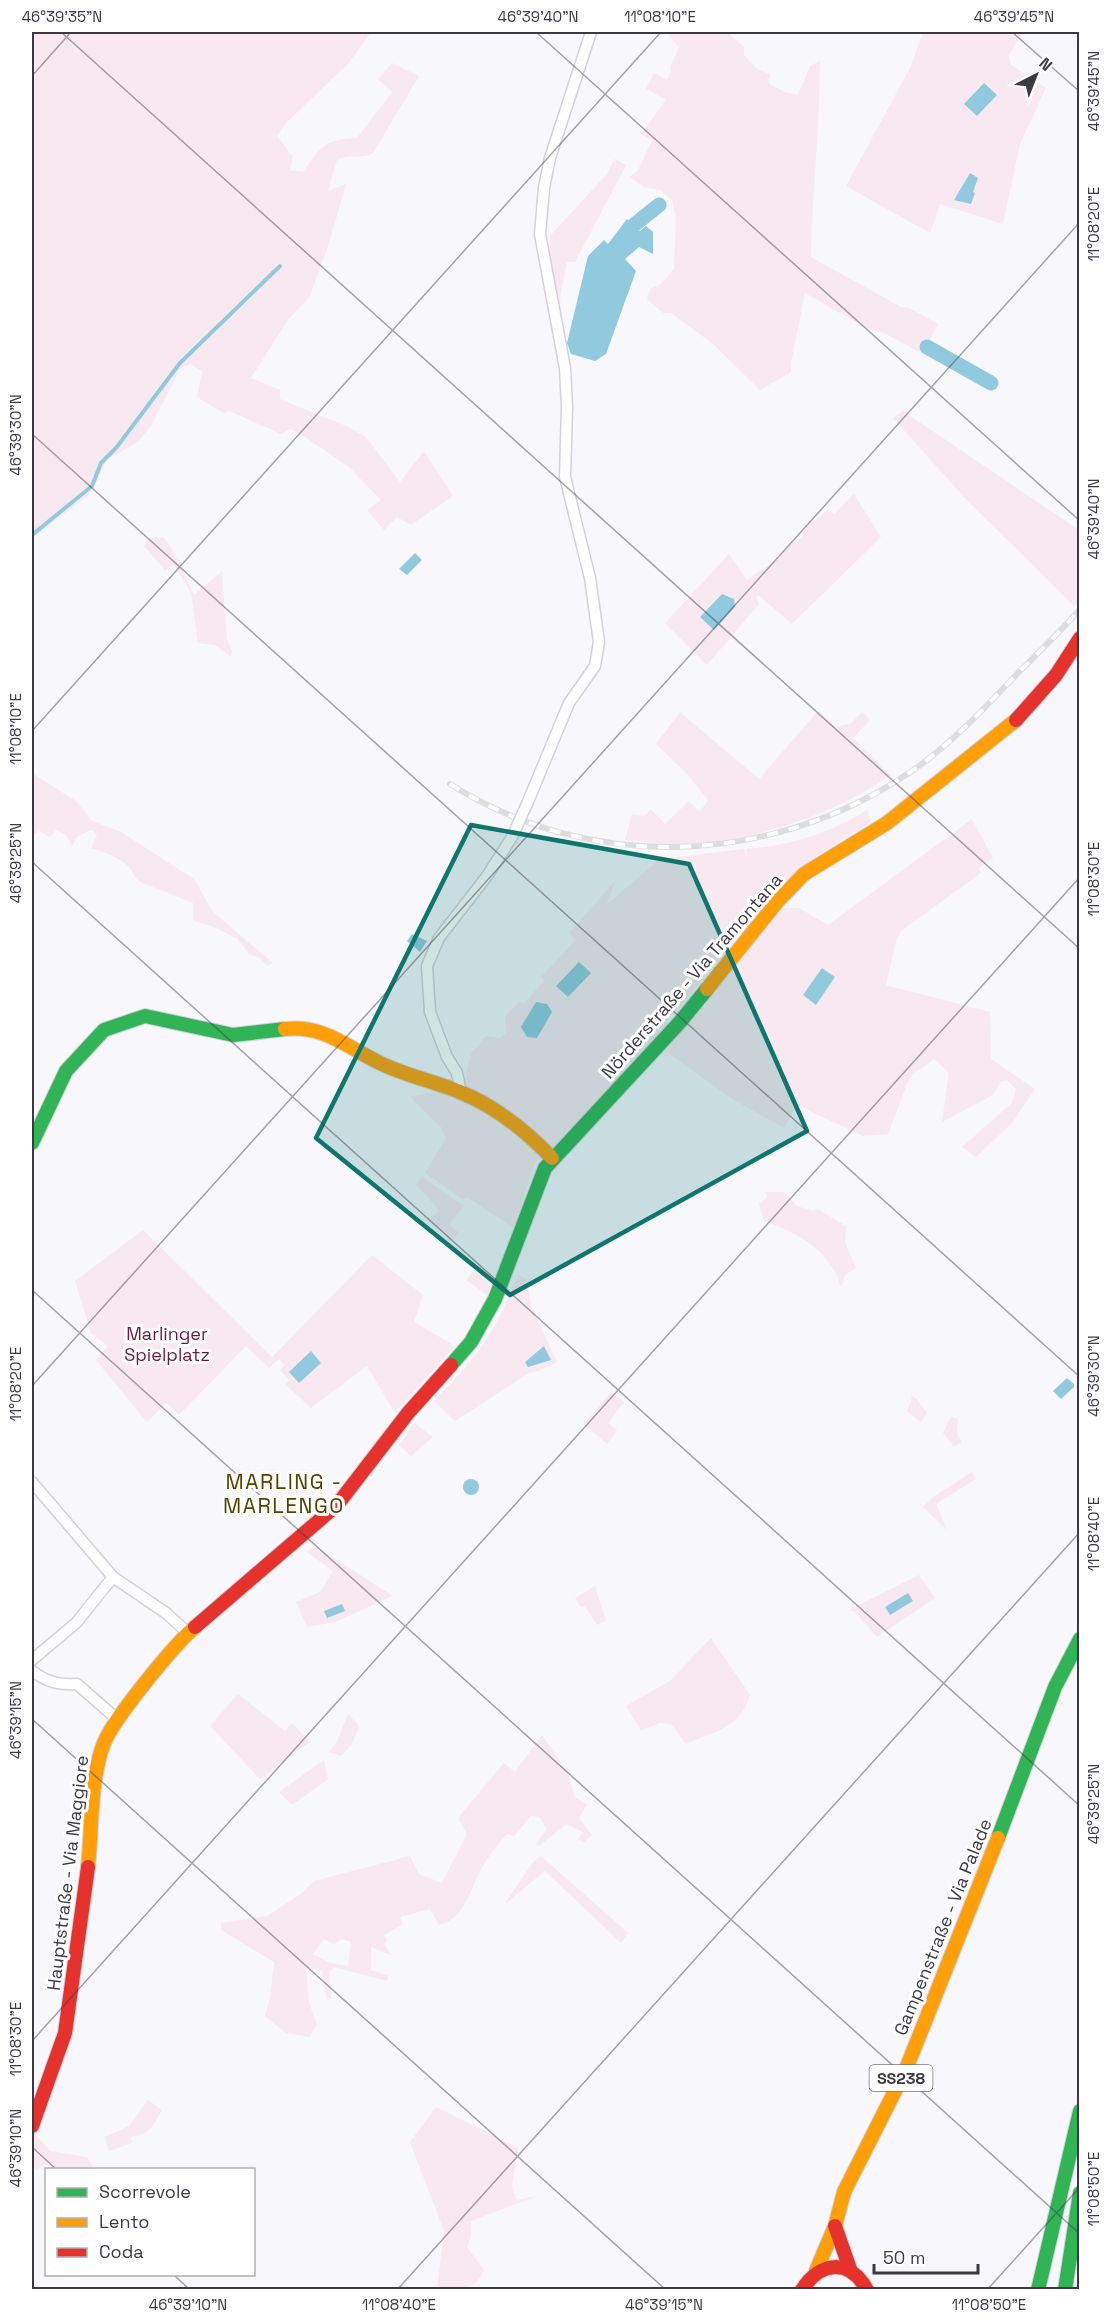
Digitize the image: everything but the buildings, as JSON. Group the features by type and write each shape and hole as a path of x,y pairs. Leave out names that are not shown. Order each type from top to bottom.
{"main road":[{"name":"Nörderstraße - Via Tramontana","path":"232,1595 337,1505 408,1413 471,1342 495,1299 537,1184 552,1158 680,1022 786,892 824,859 887,823 915,802 1019,717 1056,675 1080,638"},
{"path":"32,1143 66,1071 83,1050 104,1030 145,1016 233,1035 294,1028 320,1030 379,1063 461,1092 514,1123 552,1158"},
{"name":"Hauptstraße - Via Maggiore","path":"32,2126 65,2033 87,1881 95,1782 104,1742 118,1720 188,1633 232,1595"},
{"name":"Gampenstraße - Via Palade","path":"816,2271 835,2226 844,2192 865,2155 915,2046 966,1923 1055,1687 1080,1639"},
{"path":"1038,2289 1049,2260 1071,2135 1080,2111"},
{"path":"1065,2289 1080,2193"},
{"path":"835,2226 850,2270"},
{"path":"816,2271 833,2266 850,2270 860,2277 867,2289"},
{"name":"SS238","path":"802,2289 816,2271"}],"street":[{"path":"461,1092 457,1073 447,1057 430,1011 427,966 439,938 488,876 512,837 569,703 595,666 599,642 590,578 565,477 564,444 567,407 565,368 543,260 540,224 550,158 591,32"},
{"path":"32,1482 113,1577 166,1613 188,1633"},
{"path":"32,1660 76,1623 113,1577"},
{"path":"32,1671 48,1682 62,1685 77,1684 118,1720"}],"highlighted area":[{"path":"471,825 689,864 807,1131 510,1295 316,1138"}],"green space":[{"path":"32,32 371,32 348,64 286,123 277,136 293,157 290,170 303,172 314,156 325,146 338,140 357,138 392,92 378,79 392,63 419,76 373,153 337,160 328,191 346,184 330,240 310,296 288,320 251,378 280,390 280,399 346,426 366,437 400,482 424,451 453,496 411,525 397,517 384,530 367,510 381,500 349,467 299,433 290,429 281,434 229,411 223,413 197,397 202,371 190,364 180,369 152,424 139,441 107,460 89,495 32,538"},
{"path":"670,32 727,32 744,47 744,55 757,69 770,74 768,83 785,92 798,95 810,66 820,61 811,257 901,307 909,308 938,324 923,354 886,334 866,328 805,293 791,372 760,390 713,344 671,313 663,313 647,299 650,289 661,284 674,269 676,218 672,200 660,190 644,187 630,177 638,170 652,140 641,134 666,100 646,89 654,73 667,80 671,71 670,67 679,47 669,36"},
{"path":"923,32 1022,32 1009,56 1011,65 1046,88 1020,144 1003,224 940,204 930,233 846,186 910,68"},
{"path":"614,159 626,165 575,262 567,262 560,296 561,329 550,260 550,236 607,174"},
{"path":"903,411 1079,530 1079,600 1075,607 963,496 893,418"},
{"path":"854,494 881,537 792,624 758,595 756,598 759,604 707,665 665,623 729,554 747,580 782,556 783,551 802,537 806,527 829,509 834,514"},
{"path":"163,537 171,547 194,595 222,571 227,640 232,652 230,656 215,645 198,643 191,592 174,565 165,570 144,546 150,538"},
{"path":"818,711 836,727 851,723 862,712 870,720 853,738 891,775 842,803 786,826 756,834 698,843 664,844 625,840 632,814 644,816 651,809 665,824 689,801 700,812 708,800 686,773 656,744 680,712 759,779"},
{"path":"32,773 76,801 92,821 121,832 194,879 213,912 273,963 267,966 260,958 249,954 238,939 212,926 193,921 193,903 140,882 124,863 111,855 91,848 97,834 91,830 77,837 72,846 66,835 56,830 50,837 39,831 32,836"},
{"path":"867,810 871,822 812,859 777,891 766,881 770,886 753,904 757,911 681,1007 668,1018 668,1026 635,1060 630,1063 623,1060 625,1069 596,1108 558,1146 535,1162 514,1228 468,1198 463,1199 425,1173 446,1138 441,1127 410,1097 441,1090 465,1079 471,1054 486,1036 500,1038 506,1034 505,1016 520,1001 523,1004 544,981 541,977 576,940 569,933 615,881 607,904 660,859 744,849 747,857 746,849 778,845 809,837"},
{"path":"972,819 993,858 979,868 981,873 901,931 896,941 886,985 990,1012 991,1059 1035,1089 1012,1123 976,1157 962,1147 1012,1103 1016,1089 1007,1080 1001,1081 993,1095 942,1122 949,1073 934,1059 912,1075 888,1134 863,1136 797,1105 784,1128 734,1100 665,1051 782,908 799,908 828,925"},
{"path":"422,1177 464,1206 449,1224 459,1233 449,1242 443,1231 429,1220 439,1210 416,1184"},
{"path":"765,1192 784,1192 797,1206 813,1211 818,1209 846,1226 845,1243 856,1268 845,1275 841,1288 830,1264 812,1245 789,1231 764,1221 759,1204 767,1197"},
{"name":"Marlinger Spielplatz","path":"143,1230 272,1357 372,1255 423,1295 414,1322 455,1346 395,1413 367,1366 311,1408 285,1384 289,1380 280,1370 285,1365 279,1359 269,1368 246,1346 179,1415 166,1403 147,1422 96,1360 108,1346 91,1333 75,1281"},
{"path":"479,1264 496,1278 487,1295 466,1280"},
{"path":"518,1275 527,1279 531,1305 557,1362 529,1373 455,1421 434,1401 484,1343 502,1313"},
{"path":"611,1392 624,1402 608,1423 617,1430 607,1444 584,1424"},
{"path":"910,1395 917,1399 927,1413 921,1422 907,1411 912,1398"},
{"path":"951,1416 958,1419 957,1434 962,1442 954,1447 943,1433"},
{"path":"414,1423 433,1437 411,1456 399,1445"},
{"path":"972,1472 976,1479 936,1504 947,1530 923,1507 933,1497"},
{"path":"315,1546 393,1596 335,1622 307,1627 296,1602 320,1592 333,1571 307,1552"},
{"path":"919,1575 935,1598 877,1637 855,1612 849,1610"},
{"path":"595,1586 606,1621 597,1625 585,1606 581,1607 575,1598"},
{"path":"711,1638 750,1695 740,1714 716,1732 686,1744 671,1724 660,1723 641,1731 626,1706 670,1681"},
{"path":"238,1694 285,1731 292,1723 310,1742 260,1779 210,1726"},
{"path":"348,1714 359,1726 352,1744 341,1756 329,1752 337,1742"},
{"path":"542,1735 568,1773 575,1797 587,1805 579,1818 592,1835 584,1843 578,1839 583,1832 566,1824 540,1846 535,1845 547,1829 539,1817 531,1816 514,1836 507,1834 492,1852 456,1916 439,1925 430,1909 400,1917 403,1924 384,1935 387,1941 384,1944 391,1955 371,1947 371,1970 388,1976 387,1981 334,1967 329,1972 331,1998 327,2000 322,1970 306,1968 309,2003 317,2024 310,2037 286,2033 265,2016 270,1997 274,1962 221,1930 221,1923 267,1916 302,1893 314,1881 410,1856 419,1874 442,1883 467,1834 458,1818 504,1763 515,1772","holes":["324,1939 334,1944 342,1939 351,1942 348,1966 328,1962 313,1954"]},
{"path":"324,1760 328,1779 292,1805 279,1792"},
{"path":"541,1856 628,1933 621,1943 545,1871 504,1905 533,1862"},
{"path":"148,2100 162,2110 153,2125 147,2131 131,2137 132,2143 109,2151 105,2137 129,2126"},
{"path":"436,2107 518,2148 512,2186 516,2200 537,2196 471,2221 471,2236 467,2247 484,2270 476,2282 458,2289 437,2289 444,2231 410,2142"},
{"path":"32,2130 50,2151 87,2157 93,2168 54,2168 44,2164 37,2170 32,2167"}],"water":[{"path":"984,83 997,95 977,116 964,104"},
{"path":"970,173 978,178 971,204 954,200"},
{"path":"627,219 640,231 646,226 653,232 653,254 639,247 625,259 636,271 606,354 595,361 571,354 567,343 588,256 604,240 608,244"},
{"path":"415,553 422,560 407,575 399,569"},
{"path":"722,594 734,599 735,607 714,630 700,617"},
{"path":"412,934 427,941 420,952 407,941"},
{"path":"579,962 591,973 568,997 556,986"},
{"path":"822,968 835,977 816,1005 803,995"},
{"path":"536,1002 547,1004 552,1012 537,1038 527,1037 521,1027"},
{"path":"544,1346 551,1360 528,1367 525,1362"},
{"path":"311,1351 321,1363 299,1383 289,1372"},
{"path":"1067,1378 1074,1384 1074,1387 1061,1399 1053,1391"},
{"path":"471,1479 477,1481 479,1487 477,1493 471,1495 465,1493 463,1487 465,1481"},
{"path":"908,1593 913,1601 890,1615 885,1607"},
{"path":"342,1604 345,1611 327,1618 324,1611"}],"waterway":[{"path":"634,225 659,205"},
{"path":"32,535 92,486 101,463 116,448 180,363 280,266"},
{"path":"927,347 991,383"}],"railway":[{"path":"450,784 505,813 562,833 622,844 681,847 741,841 799,826 856,804 924,762 967,725 1080,609"}],"traffic: fast":[{"path":"451,1365 471,1342 495,1299 545,1168 680,1022 707,989"},
{"path":"32,1143 66,1071 104,1030 145,1016 233,1035 285,1029"},
{"path":"998,1838 1055,1687 1080,1639"},
{"path":"1038,2290 1080,2111"},
{"path":"1065,2290 1080,2193"}],"traffic: slow":[{"path":"707,989 777,902 804,874 887,823 1016,720"},
{"path":"285,1029 323,1033 388,1067 473,1098 509,1120 552,1158"},
{"path":"88,1867 96,1772 104,1743 119,1717 145,1682 195,1627"},
{"path":"816,2271 835,2226 844,2192 906,2069 998,1838"}],"traffic: jam":[{"path":"1016,720 1056,675 1080,638"},
{"path":"195,1627 337,1505 408,1413 451,1365"},
{"path":"32,2126 65,2033 88,1867"},
{"path":"835,2226 850,2269"},
{"path":"802,2290 817,2273 835,2267 852,2272 867,2290"}],"district":[{"name":"MARLING - MARLENGO","path":"284,1494"}]}
